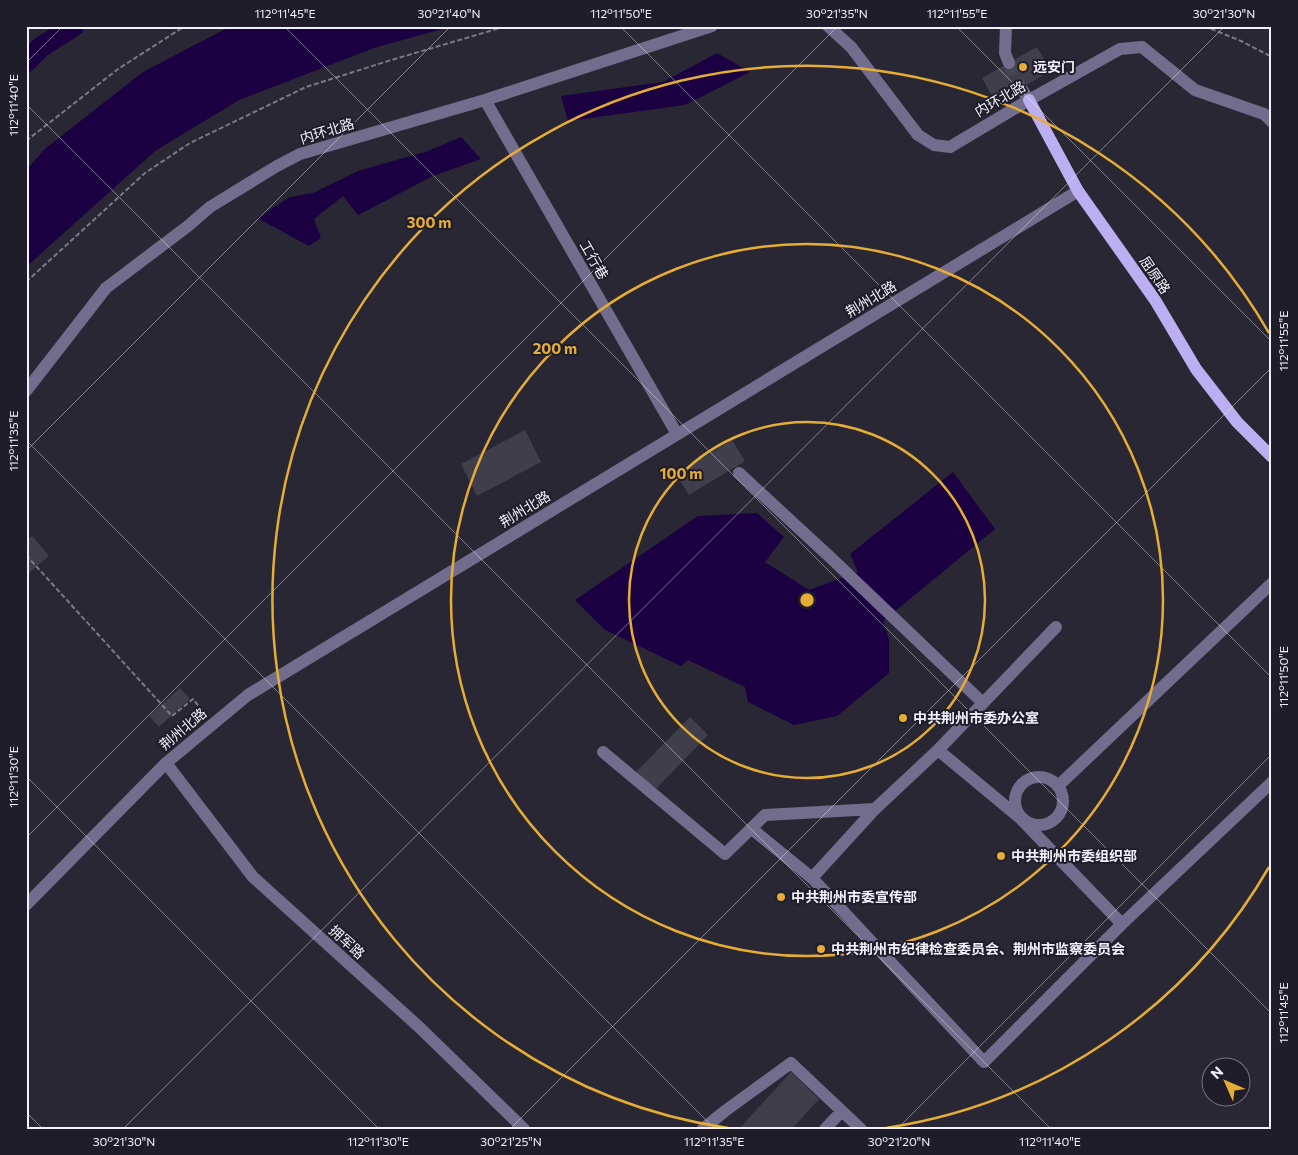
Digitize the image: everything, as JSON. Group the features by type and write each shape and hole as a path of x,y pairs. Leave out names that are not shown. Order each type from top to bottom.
{"main road":[{"name":"屈原路","path":"1029,100 1078,191 1155,300 1196,369 1237,422 1272,457"}],"street":[{"name":"内环北路","path":"26,392 106,288 210,208 277,166 300,154 485,100 712,26"},
{"name":"内环北路","path":"828,26 851,47 918,135 934,145 950,147 1120,48 1142,47 1195,90 1264,114 1272,122"},
{"path":"1006,26 1005,53 1009,63"},
{"path":"1021,88 1029,100"},
{"name":"工行巷","path":"485,100 677,434"},
{"name":"荆州北路","path":"26,906 166,763 248,694 1078,191"},
{"path":"739,473 984,703"},
{"path":"1058,786 1272,583"},
{"path":"812,878 875,809 938,750 1056,627"},
{"path":"938,750 1021,819 1028,824 1044,825 1052,822 1058,816 1062,809 1063,801 1062,793 1058,786 1052,781 1037,777 1022,783 1015,797 1014,805 1017,812 1021,819 1122,924"},
{"path":"603,752 725,854 765,815 875,809"},
{"name":"拥军路","path":"166,763 253,877 418,1026 524,1129"},
{"path":"752,829 812,878 984,1062 1122,924 1272,782"},
{"path":"703,1129 725,1110 791,1063 861,1129"},
{"path":"826,1129 842,1111"}],"path":[{"path":"26,141 118,69 185,26"},
{"path":"26,282 145,173 190,143 306,87 507,26"},
{"path":"1204,26 1272,56"},
{"path":"26,555 172,716 193,698 213,724"}],"shaded area":[{"path":"231,26 453,26 374,48 239,100 155,151 26,267 26,170 46,148 143,72"},
{"path":"717,53 750,72 685,105 568,121 561,96 663,82"},
{"path":"461,137 481,159 433,176 358,215 343,196 314,219 321,238 309,246 257,218 290,197 313,193 358,171 428,151"},
{"path":"953,472 995,529 883,621 889,639 889,673 837,716 794,725 748,702 745,687 688,660 681,666 605,630 575,600 698,516 757,513 784,537 765,562 809,590 858,572 850,554"}],"building":[{"path":"1037,47 1051,71 995,102 982,78"},
{"path":"525,430 541,462 477,496 461,464"},
{"path":"732,440 745,461 689,495 676,474"},
{"path":"32,536 49,556 29,573 26,570 26,541"},
{"path":"180,688 190,699 159,727 149,716"},
{"path":"690,717 708,735 655,790 636,772"},
{"path":"791,1072 819,1099 792,1129 739,1129"}],"waterway":[{"path":"26,62 41,47 74,26"}],"tunnel":[{"path":"1009,63 1021,88"}],"place":[{"name":"远安门","path":"1023,67"},
{"name":"中共荆州市委办公室","path":"903,718"},
{"name":"中共荆州市委组织部","path":"1001,856"},
{"name":"中共荆州市委宣传部","path":"781,897"},
{"name":"中共荆州市纪律检查委员会、荆州市监察委员会","path":"821,949"}]}
